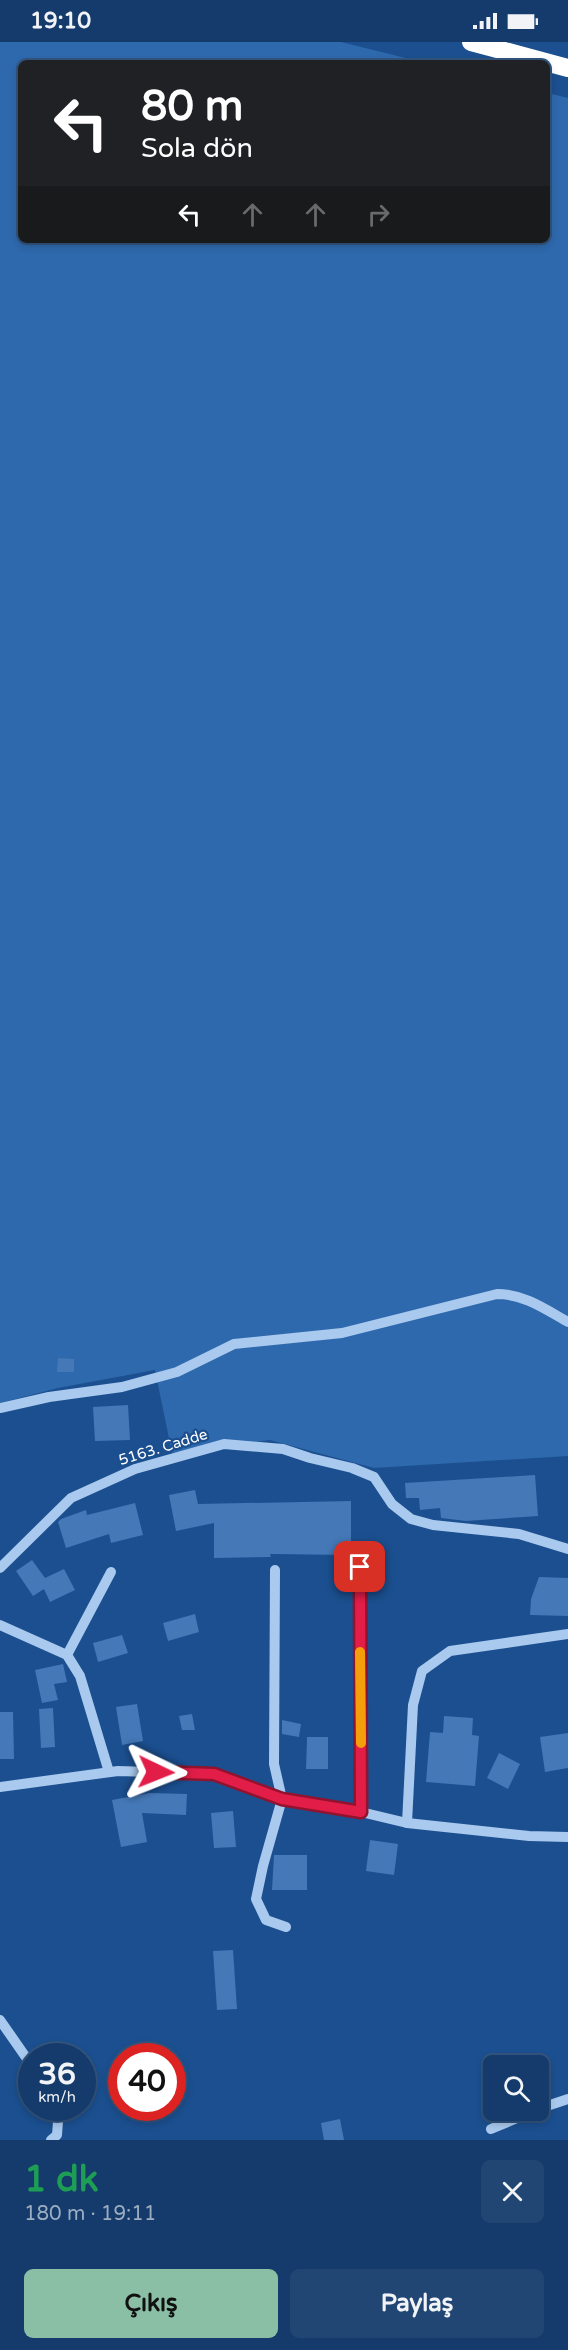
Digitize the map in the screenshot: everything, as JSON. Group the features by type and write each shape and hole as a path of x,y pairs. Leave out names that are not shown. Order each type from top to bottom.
{"highway":[{"path":"471,42 538,60"},
{"path":"550,63 568,68"}],"street":[{"path":"0,1408 49,1396 122,1387 177,1372 234,1344 342,1333 497,1294 511,1294 532,1302 568,1322"},
{"name":"5163. Cadde","path":"0,1568 71,1497 135,1469 224,1444 283,1449 374,1476 392,1504 411,1519 433,1525 519,1534 568,1549"},
{"path":"360,1567 361,1812"},
{"path":"274,1570 274,1764 282,1799 256,1899 266,1920 286,1927"},
{"path":"67,1655 111,1572"},
{"path":"0,1625 67,1655 80,1676 109,1772"},
{"path":"408,1823 413,1705 422,1671 450,1651 568,1635"},
{"path":"0,1787 118,1771 214,1774 282,1799 361,1812 408,1823 529,1836 568,1837"},
{"path":"0,2020 18,2046"},
{"path":"549,2105 568,2098"},
{"path":"51,2140 57,2135 58,2121"},
{"path":"491,2129 510,2121"}],"shaded area":[{"path":"0,42 341,42 414,60 18,60 18,243 550,243 550,94 568,98 568,1456 374,1468 270,1440 172,1453 155,1370 58,1388 0,1403"}],"building":[{"path":"58,1358 74,1359 74,1372 57,1372"},
{"path":"128,1405 130,1440 95,1441 93,1407"},
{"path":"535,1475 538,1516 466,1521 441,1518 440,1508 420,1510 419,1498 406,1498 405,1483"},
{"path":"195,1490 198,1504 351,1501 351,1555 270,1554 271,1557 214,1558 214,1523 176,1531 169,1495"},
{"path":"135,1503 143,1535 111,1543 109,1534 66,1548 58,1522 61,1519 86,1510 87,1515"},
{"path":"32,1560 45,1578 64,1569 75,1590 50,1602 44,1589 33,1596 16,1571"},
{"path":"539,1577 568,1578 568,1616 530,1615 531,1599"},
{"path":"195,1614 199,1632 168,1641 163,1623"},
{"path":"122,1635 128,1653 98,1662 93,1643"},
{"path":"63,1664 67,1682 54,1684 58,1700 42,1703 35,1670"},
{"path":"137,1704 143,1741 122,1745 116,1707"},
{"path":"53,1708 55,1747 41,1748 39,1709"},
{"path":"0,1712 13,1712 14,1759 0,1759"},
{"path":"192,1714 195,1730 182,1730 179,1716"},
{"path":"444,1716 473,1718 472,1735 479,1736 475,1786 426,1782 430,1732 443,1733"},
{"path":"282,1720 301,1724 299,1737 282,1734"},
{"path":"568,1733 568,1768 545,1772 540,1737"},
{"path":"307,1737 328,1737 328,1769 306,1769"},
{"path":"499,1753 520,1764 508,1789 487,1778"},
{"path":"150,1793 187,1794 186,1815 142,1813 147,1842 121,1847 112,1800"},
{"path":"233,1811 236,1847 214,1848 211,1813"},
{"path":"370,1840 398,1844 394,1875 366,1871"},
{"path":"274,1855 307,1855 307,1890 272,1890"},
{"path":"233,1950 237,2009 217,2010 213,1951"},
{"path":"340,2119 344,2140 324,2140 321,2123"}],"slow traffic":[{"path":"360,1652 361,1743"}],"route":[{"path":"156,1772 214,1774 282,1799 361,1812 360,1567"}]}
